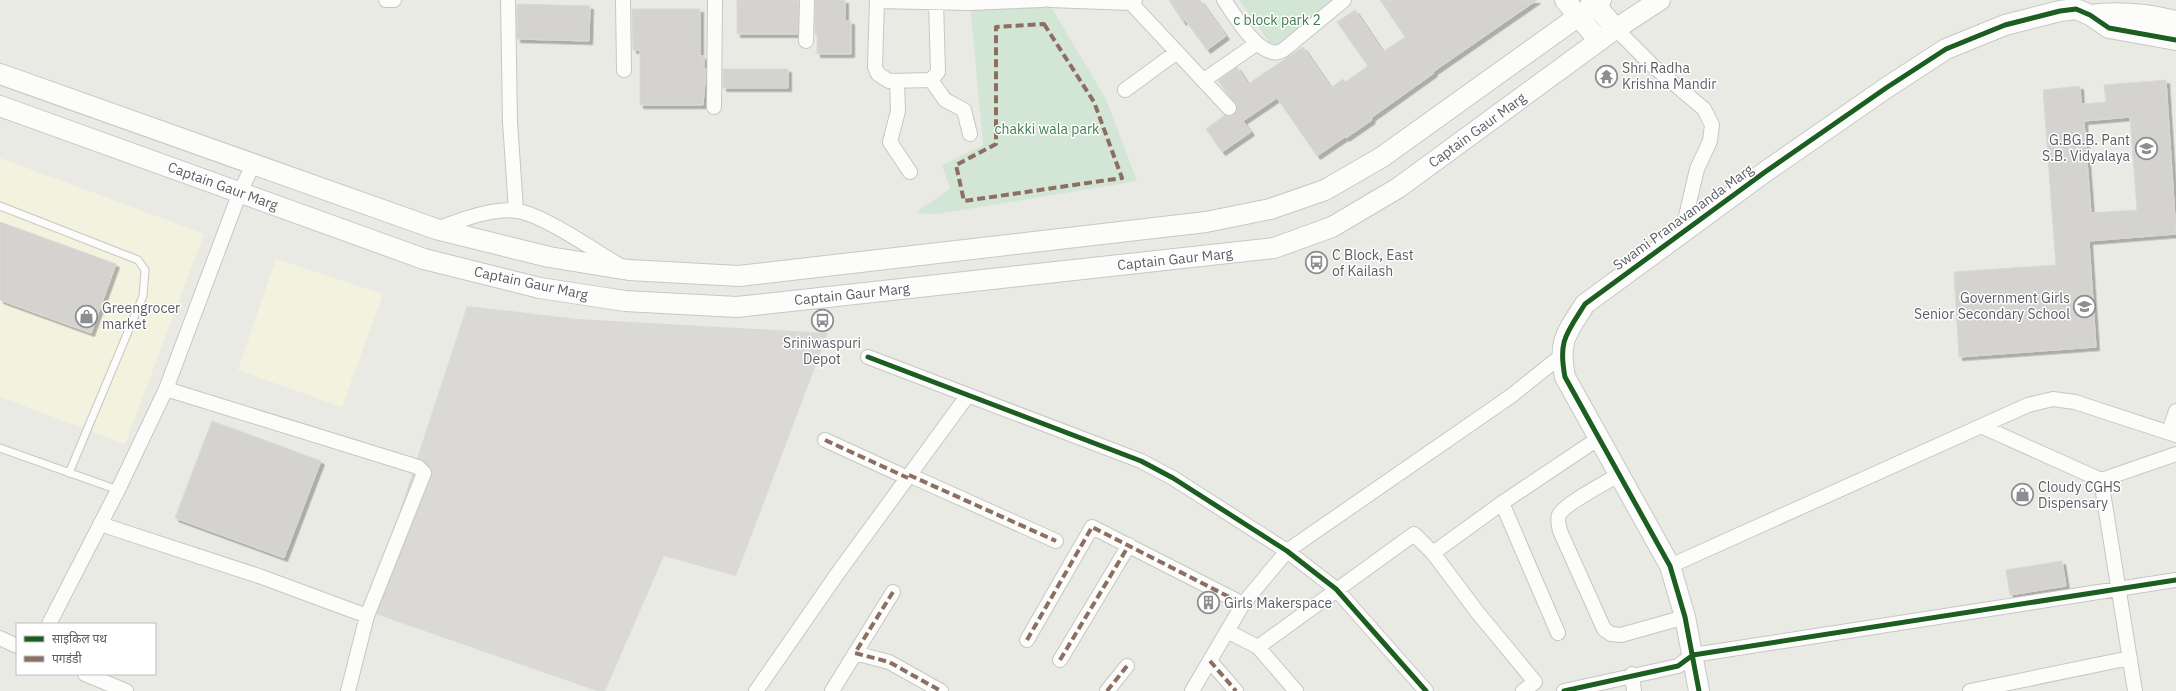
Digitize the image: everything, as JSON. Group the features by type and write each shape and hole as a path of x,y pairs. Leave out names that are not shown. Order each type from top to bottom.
{"main road":[{"path":"1565,0 1599,41"},
{"name":"Captain Gaur Marg","path":"0,106 424,259 540,288 626,301 737,306 1274,248 1332,227 1398,188 1599,41 1660,0"},
{"path":"1596,2 1616,29"},
{"name":"Captain Gaur Marg","path":"0,74 436,229 549,257 629,270 739,276 1206,222 1270,209 1325,190 1382,157 1579,16 1596,2"},
{"name":"Swami Pranavananda Marg","path":"1699,691 1685,617 1670,566 1565,377 1561,356 1566,333 1585,304 1765,172 1886,88 1946,50 2005,25 2060,11 2076,9 2090,15 2109,28 2176,40"},
{"name":"Swami Pranavananda Marg","path":"2090,15 2115,12 2134,13 2176,21"}],"street":[{"path":"386,0 394,0"},
{"path":"508,0 510,122 516,210"},
{"path":"623,0 624,70"},
{"path":"714,107 715,0"},
{"path":"806,41 807,0"},
{"path":"936,2 938,72 931,80 897,81 883,79 878,74 875,67 876,0 936,2 1043,0"},
{"path":"1050,0 1133,2 1229,108"},
{"path":"1224,0 1256,44 1267,51 1279,52 1287,48 1344,0"},
{"path":"1616,29 1653,66 1704,109 1712,125 1710,141 1698,169 1682,232"},
{"path":"1204,80 1256,44"},
{"path":"1125,90 1177,52"},
{"path":"931,80 945,100 964,110 970,134"},
{"path":"897,81 898,110 890,142 910,172"},
{"path":"50,623 118,490 166,389 240,192 253,165"},
{"path":"436,229 474,215 516,210 539,218 629,270"},
{"path":"1192,691 1243,604 1287,552 1511,396 1561,356"},
{"path":"868,357 1141,461 1173,478 1287,552 1336,589 1426,691"},
{"path":"166,389 421,469 424,473 367,616 348,691"},
{"path":"756,691 968,395"},
{"path":"1670,566 2028,405 2054,399 2075,402 2173,434 2176,411"},
{"path":"1983,426 2101,480 2176,454"},
{"path":"1433,553 1502,503 1599,438"},
{"path":"825,440 1056,541"},
{"path":"1620,474 1568,506 1559,515 1558,521 1560,531 1604,629 1611,634 1621,635 1685,617"},
{"path":"2101,480 2117,588 2135,691"},
{"path":"1502,503 1558,633"},
{"path":"100,524 259,576 367,616"},
{"path":"1027,640 1092,527 1243,604"},
{"path":"1258,647 1336,589 1414,534 1433,553 1535,682 1523,691"},
{"path":"1060,660 1129,545"},
{"path":"1564,691 1632,674 1678,666 1693,655 2176,580"},
{"path":"832,691 893,592"},
{"path":"1227,631 1258,647 1296,691"},
{"path":"0,638 16,646"},
{"path":"856,653 889,662 941,691"},
{"path":"1971,691 2130,658"},
{"path":"1210,661 1236,691"},
{"path":"1107,691 1127,666"},
{"path":"1632,674 1634,691"},
{"path":"87,675 126,691"}],"lane":[{"path":"0,206 138,260 145,270 143,296 69,473"},
{"path":"0,448 118,490"}],"shaded area":[{"name":"Greengrocer market","path":"0,158 204,234 125,444 0,397"},
{"path":"276,259 383,294 342,407 238,370"},
{"path":"467,306 577,319 828,333 736,576 664,556 605,691 597,691 367,611"}],"green space":[{"name":"chakki wala park","path":"1047,0 1106,99 1137,181 938,214 915,213 950,189 942,165 983,145 970,3"},
{"name":"c block park 2","path":"1239,0 1332,0 1274,49"}],"building":[{"path":"737,0 798,0 798,34 737,34"},
{"path":"815,0 845,0 845,21 851,21 851,54 817,54 817,34 815,34"},
{"path":"1169,0 1200,0 1226,36 1207,50 1185,20 1183,22"},
{"path":"1380,0 1537,0 1433,72 1434,73 1371,118 1372,120 1317,156 1277,98 1243,121 1251,132 1222,152 1206,129 1225,115 1234,114 1237,106 1218,81 1237,67 1248,84 1303,47 1331,88 1343,79 1345,82 1368,66 1337,22 1355,10 1383,52 1405,37"},
{"path":"517,4 590,6 589,41 517,39"},
{"path":"632,9 700,9 700,56 704,56 704,69 706,69 703,105 640,105 640,50 633,50"},
{"path":"723,69 788,69 788,88 723,88"},
{"path":"2166,80 2176,234 2089,241 2096,347 1959,357 1954,272 2056,265 2043,90 2080,86 2081,104 2106,102 2104,85","holes":["2130,117 2137,210 2091,213 2084,121"]},
{"path":"0,222 116,264 91,333 0,300"},
{"path":"212,421 321,461 284,558 175,518"},
{"path":"2062,561 2066,586 2010,595 2006,570"}],"marked path":[{"path":"1044,24 1094,102 1122,178 964,201 956,165 996,144 996,27 1044,24"},
{"path":"825,440 908,478"},
{"path":"909,475 1056,541"},
{"path":"1027,640 1092,527 1243,604"},
{"path":"1060,660 1129,545"},
{"path":"893,592 855,653 889,662 941,691"},
{"path":"1210,661 1236,691"},
{"path":"1107,691 1127,666"}],"cycle path":[{"path":"1699,691 1685,617 1670,566 1565,377 1562,355 1565,338 1585,304 1765,172 1886,88 1946,49 2005,25 2060,11 2076,9 2090,15 2109,28 2176,40"},
{"path":"868,357 1141,461 1173,478 1287,551 1336,589 1426,691"},
{"path":"1564,691 1678,666 1693,655 2176,580"}],"place":[{"name":"Shri Radha Krishna Mandir","path":"1606,76"},
{"name":"G.BG.B. Pant S.B. Vidyalaya","path":"2146,148"},
{"name":"C Block, East of Kailash","path":"1316,263"},
{"name":"Government Girls Senior Secondary School","path":"2085,306"},
{"name":"Greengrocer market","path":"87,316"},
{"name":"Sriniwaspuri Depot","path":"822,321"},
{"name":"Cloudy CGHS Dispensary","path":"2022,495"},
{"name":"Girls Makerspace","path":"1209,603"}]}
